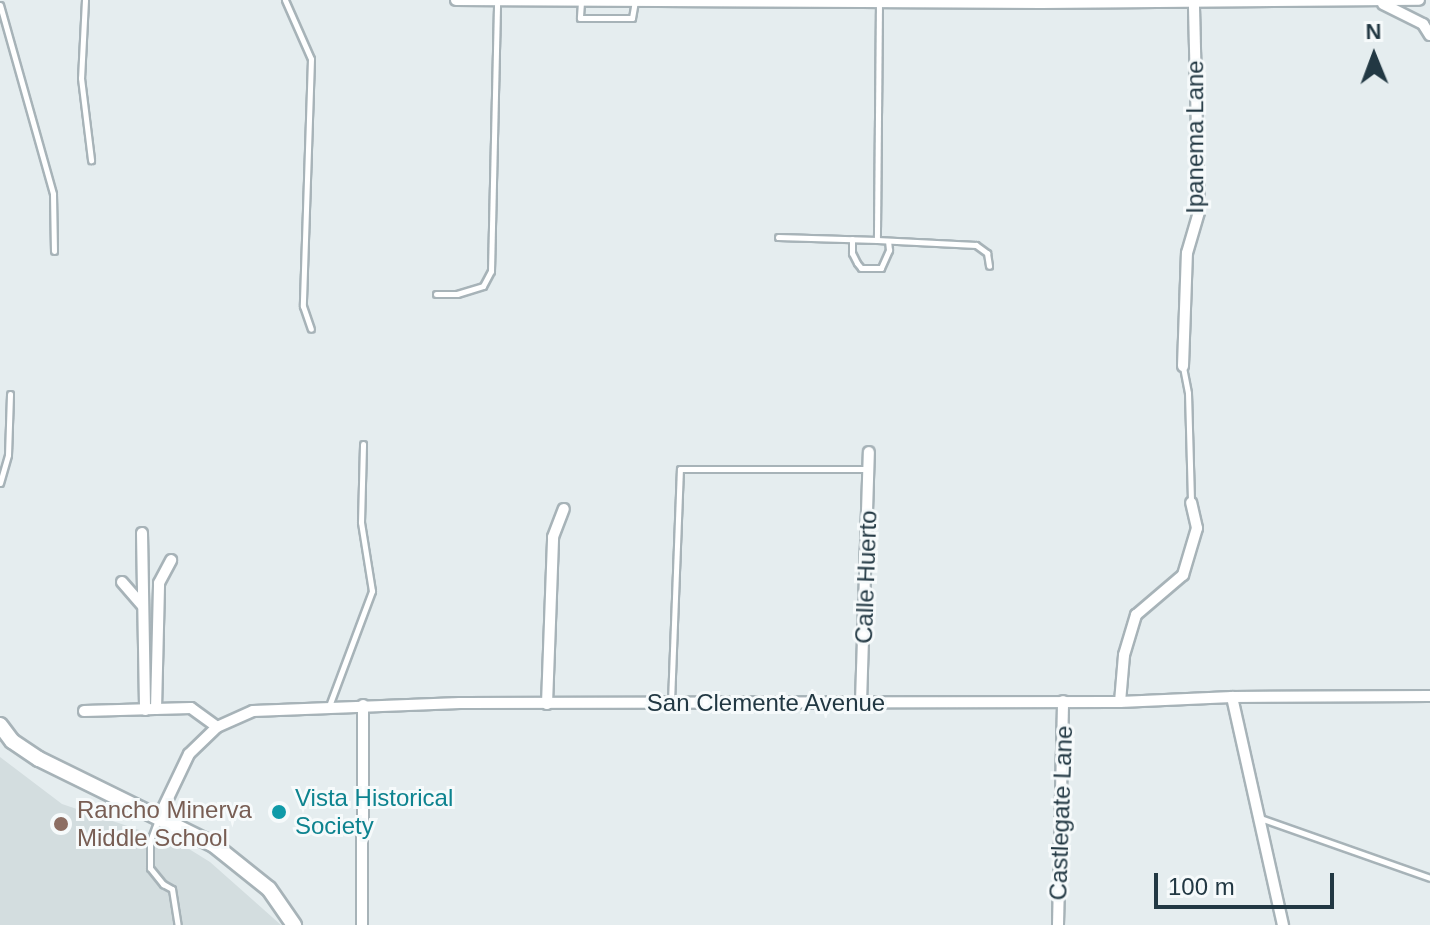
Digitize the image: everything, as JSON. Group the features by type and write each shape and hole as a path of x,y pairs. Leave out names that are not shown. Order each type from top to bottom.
{"main road":[{"path":"0,725 12,741 39,759 214,845 269,889 294,925"}],"street":[{"path":"456,0 1419,0"},
{"name":"Ipanema Lane","path":"1183,366 1187,253 1199,212 1194,2"},
{"path":"1387,2 1423,24 1430,35"},
{"name":"Calle Huerto","path":"861,702 869,452"},
{"path":"1120,702 1124,655 1136,615 1183,575 1197,528 1191,503"},
{"path":"547,704 553,537 564,509"},
{"path":"142,533 151,709"},
{"path":"151,709 159,583 171,560"},
{"path":"122,582 144,608"},
{"name":"San Clemente Avenue","path":"158,819 189,754 217,727 253,711 363,705 1120,702 1232,697 1430,696"},
{"path":"1232,697 1283,925"},
{"name":"Castlegate Lane","path":"1058,925 1063,701"},
{"path":"362,925 363,705"},
{"path":"84,711 191,708 217,727"}],"lane":[{"path":"85,0 81,78 91,160"},
{"path":"285,0 311,59 303,306 311,329"},
{"path":"436,294 457,294 483,286 491,271 497,0"},
{"path":"581,1 580,18 632,18 635,1"},
{"path":"877,240 879,2"},
{"path":"0,5 53,194 54,251"},
{"path":"778,237 976,245 987,253 989,266"},
{"path":"852,239 852,253 861,268 881,268 889,250 888,241"},
{"path":"1183,366 1188,393 1191,503"},
{"path":"0,483 8,455 10,394"},
{"path":"329,706 372,591 361,522 363,444"},
{"path":"671,703 680,469 869,469"},
{"path":"1259,818 1430,878"},
{"path":"158,819 150,841 150,868 163,884 172,889 178,925"}],"shaded area":[{"name":"Rancho Minerva Middle School","path":"0,757 62,804 181,844 210,862 281,925 0,925"}],"place":[{"name":"Vista Historical Society","path":"279,812"},
{"name":"Rancho Minerva Middle School","path":"61,824"}]}
